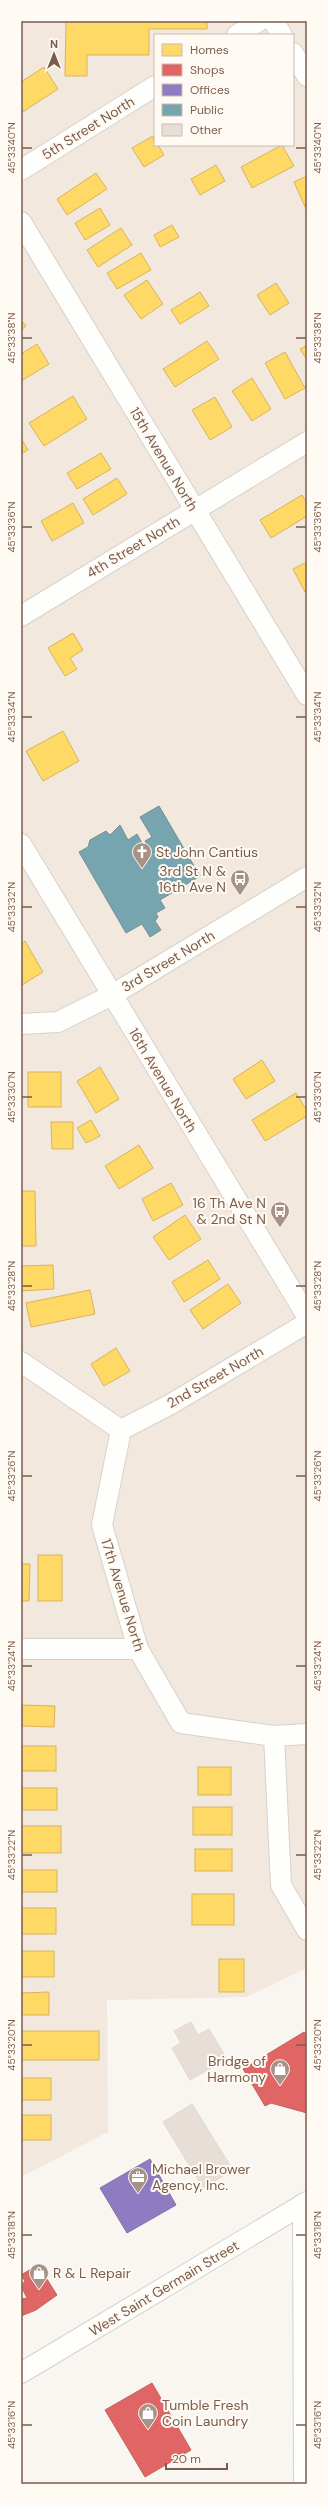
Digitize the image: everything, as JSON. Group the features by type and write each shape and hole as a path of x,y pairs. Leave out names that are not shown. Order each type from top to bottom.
{"street":[{"path":"239,34 259,21"},
{"path":"274,21 281,34"},
{"path":"294,55 307,76"},
{"name":"5th Street North","path":"21,170 154,87"},
{"name":"15th Avenue North","path":"21,222 307,695"},
{"name":"4th Street North","path":"21,616 307,442"},
{"name":"16th Avenue North","path":"21,844 307,1316"},
{"name":"3rd Street North","path":"21,1024 58,1022 112,995 307,877"},
{"name":"2nd Street North","path":"122,1430 171,1404 307,1323"},
{"path":"21,1362 122,1430"},
{"name":"17th Avenue North","path":"122,1430 102,1525 138,1649 181,1723 274,1736"},
{"path":"21,1649 138,1649"},
{"path":"307,1734 274,1736 281,1885 307,1930"},
{"path":"304,2484 305,2203"},
{"name":"West Saint Germain Street","path":"21,2373 305,2203"}],"shaded area":[{"path":"21,21 307,21 307,1968 246,1997 107,2000 108,2132 21,2177"}],"building: Homes":[{"path":"66,21 207,21 207,29 149,29 149,55 87,55 87,76 65,76"},
{"path":"44,67 58,89 21,113 21,82"},
{"path":"153,136 154,146 159,146 164,155 144,167 132,148"},
{"path":"280,146 283,146 294,166 252,188 241,167"},
{"path":"216,165 225,181 200,195 191,179"},
{"path":"96,173 107,189 67,215 57,199"},
{"path":"307,176 307,211 294,182"},
{"path":"100,208 110,225 85,240 75,223"},
{"path":"172,225 179,237 160,247 154,235"},
{"path":"121,228 132,245 98,267 87,250"},
{"path":"141,253 151,270 117,289 107,273"},
{"path":"147,280 163,304 141,319 124,295"},
{"path":"276,283 289,303 270,315 257,295"},
{"path":"200,292 209,306 180,324 171,310"},
{"path":"21,320 26,326 21,330"},
{"path":"207,341 219,359 175,387 163,369"},
{"path":"37,344 49,364 21,381 21,354"},
{"path":"307,345 307,360 300,349"},
{"path":"285,352 305,388 285,399 265,363"},
{"path":"252,378 271,409 252,421 232,391"},
{"path":"73,396 87,419 44,446 29,423"},
{"path":"215,397 232,427 210,440 192,410"},
{"path":"21,438 28,450 21,454"},
{"path":"101,453 111,469 77,489 67,473"},
{"path":"117,478 127,494 93,515 83,499"},
{"path":"302,495 307,503 307,516 271,538 260,520"},
{"path":"73,503 84,523 52,541 41,521"},
{"path":"307,562 307,590 305,592 293,569"},
{"path":"73,633 83,650 70,658 77,669 65,676 48,648"},
{"path":"63,731 79,761 43,781 26,751"},
{"path":"25,941 43,972 22,985 21,944"},
{"path":"262,1060 275,1081 246,1099 233,1079"},
{"path":"100,1067 119,1099 96,1113 77,1081"},
{"path":"28,1072 61,1072 61,1107 28,1107"},
{"path":"296,1093 307,1111 307,1116 265,1141 252,1120"},
{"path":"91,1120 100,1136 86,1143 77,1128"},
{"path":"51,1122 73,1122 73,1149 52,1149"},
{"path":"139,1145 153,1168 119,1189 105,1166"},
{"path":"171,1183 183,1205 153,1221 142,1199"},
{"path":"21,1191 35,1191 36,1246 21,1246"},
{"path":"185,1215 201,1239 169,1260 153,1237"},
{"path":"208,1260 220,1279 184,1302 172,1282"},
{"path":"53,1265 54,1289 21,1291 21,1266"},
{"path":"228,1284 241,1303 203,1329 190,1310"},
{"path":"90,1290 95,1314 31,1327 26,1303"},
{"path":"116,1348 130,1371 104,1386 91,1364"},
{"path":"38,1555 62,1555 62,1601 38,1601"},
{"path":"21,1564 30,1564 29,1601 21,1601"},
{"path":"22,1705 55,1706 54,1727 22,1726"},
{"path":"21,1746 56,1746 56,1771 21,1771"},
{"path":"198,1767 231,1767 231,1795 198,1795"},
{"path":"21,1788 57,1788 57,1810 21,1810"},
{"path":"193,1807 232,1807 232,1835 193,1835"},
{"path":"21,1826 61,1826 61,1853 21,1853"},
{"path":"195,1849 232,1849 232,1871 195,1871"},
{"path":"21,1870 57,1870 57,1892 21,1892"},
{"path":"192,1894 234,1894 234,1925 192,1925"},
{"path":"21,1908 56,1908 56,1934 21,1934"},
{"path":"21,1951 54,1951 54,1977 21,1977"},
{"path":"219,1959 244,1959 244,1992 219,1992"},
{"path":"49,1992 49,2015 21,2015 21,1993"},
{"path":"21,2031 99,2031 99,2060 21,2060"},
{"path":"21,2078 51,2078 51,2100 21,2100"},
{"path":"21,2115 51,2115 51,2140 21,2140"}],"building: Shops":[{"name":"Bridge of Harmony","path":"304,2032 307,2036 307,2113 271,2103 265,2106 243,2069"},
{"name":"R & L Repair","path":"38,2265 57,2295 36,2310 21,2316 21,2299 27,2298 21,2286 25,2281 21,2275"},
{"name":"Tumble Fresh Coin Laundry","path":"152,2383 191,2450 145,2477 105,2410"}],"building: Offices":[{"path":"150,2159 176,2205 127,2233 100,2188"}],"building: Public":[{"name":"St John Cantius","path":"159,806 200,876 160,900 165,908 156,913 158,917 155,921 161,930 150,937 142,924 126,933 79,852 88,847 90,840 106,831 110,835 120,825 128,840 137,834 147,852 136,858 138,861 151,852 145,841 152,837 140,817"}],"building: Other":[{"path":"191,2022 198,2035 209,2029 227,2059 190,2080 172,2048 181,2043 174,2031"},
{"path":"192,2104 233,2170 203,2188 163,2122"}],"place":[{"name":"St John Cantius","path":"142,869"},
{"name":"3rd St N & 16th Ave N","path":"240,896"},
{"name":"16 Th Ave N & 2nd St N","path":"280,1228"},
{"name":"Bridge of Harmony","path":"280,2086"},
{"name":"Michael Brower Agency, Inc.","path":"138,2194"},
{"name":"R & L Repair","path":"39,2290"},
{"name":"Tumble Fresh Coin Laundry","path":"148,2430"}]}
